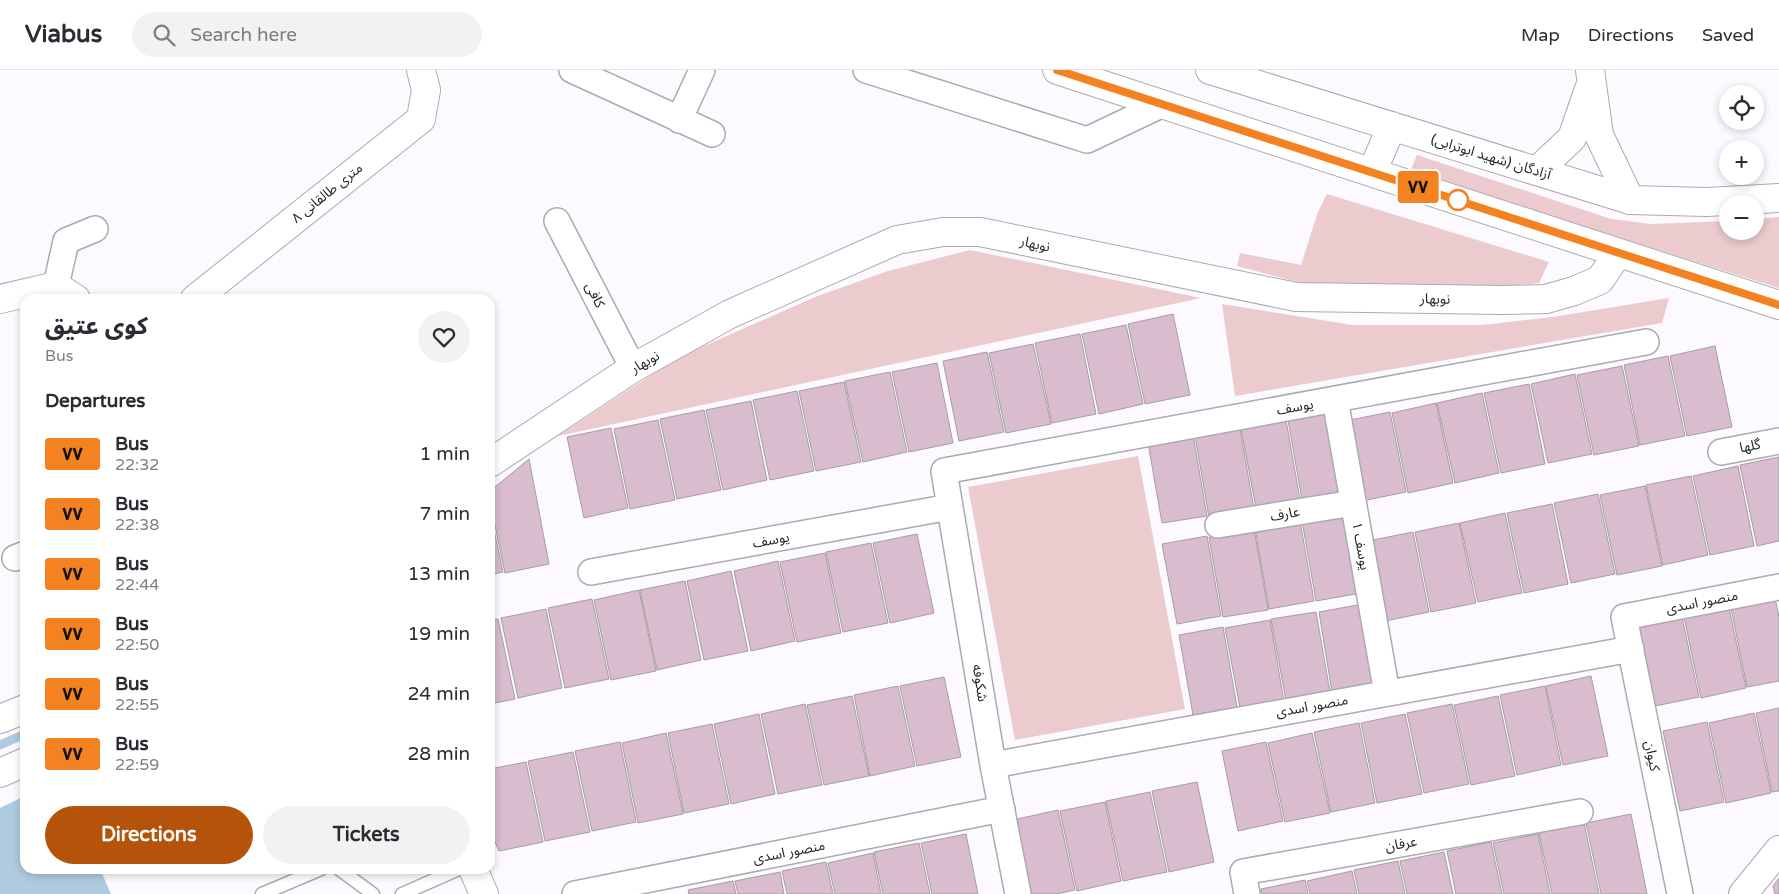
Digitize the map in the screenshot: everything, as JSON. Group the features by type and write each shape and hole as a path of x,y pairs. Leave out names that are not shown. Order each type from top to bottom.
{"street":[{"name":"۸ متری طالقانی","path":"201,294 421,119 426,90 421,70"},
{"path":"572,70 712,134"},
{"path":"679,120 702,70"},
{"path":"866,70 1088,140 1163,104"},
{"path":"1057,70 1779,305"},
{"name":"آزادگان (شهید ابوترابی)","path":"1210,70 1630,200 1707,202 1779,198"},
{"path":"1537,171 1572,138 1590,78"},
{"path":"1590,78 1599,136 1630,200"},
{"path":"1372,172 1392,126"},
{"name":"کافی","path":"557,221 633,368"},
{"path":"47,294 66,292 66,241 95,229"},
{"name":"نوبهار","path":"495,460 633,368 730,314 896,240 943,232 980,232 1296,297 1503,300 1546,298 1574,291 1600,280 1618,253"},
{"path":"0,299 20,297"},
{"name":"یوسف","path":"944,471 1646,342"},
{"name":"یوسف ۱","path":"1335,399 1387,693"},
{"name":"گلها","path":"1721,452 1779,441"},
{"name":"شکوفه","path":"944,471 993,765 1018,894"},
{"name":"عارف","path":"1218,525 1353,503"},
{"name":"یوسف","path":"591,572 950,507"},
{"name":"منصور اسدی","path":"1624,617 1779,587"},
{"name":"کیوان","path":"1624,617 1680,894"},
{"name":"منصور اسدی","path":"993,765 1631,649"},
{"path":"0,719 20,711"},
{"path":"0,773 20,764"},
{"name":"منصور اسدی","path":"575,894 1002,809"},
{"name":"عرفان","path":"1247,894 1243,872 1580,812"},
{"path":"1743,894 1779,850"},
{"path":"475,874 484,894"}],"lane":[{"path":"262,894 309,874"},
{"path":"346,874 373,894"},
{"path":"402,894 448,874"}],"shaded area":[{"path":"1417,155 1611,219 1651,224 1719,221 1719,240 1764,240 1764,218 1779,217 1779,288 1410,172"},
{"path":"1327,194 1549,262 1539,283 1501,287 1302,283 1237,266 1240,253 1301,265 1318,212"},
{"path":"970,250 1201,298 558,436 679,357 815,297 888,271"},
{"path":"1669,298 1662,323 1235,396 1222,304 1352,325 1482,325 1553,317"},
{"path":"1138,456 1185,709 1015,740 968,487"}],"water":[{"path":"20,798 20,874 102,874 111,894 0,894 0,808"}],"building":[{"path":"1173,314 1190,395 1145,404 1128,324"},
{"path":"1126,325 1143,404 1099,414 1082,334"},
{"path":"1080,334 1096,414 1052,423 1035,343"},
{"path":"1033,344 1051,424 1006,433 989,353"},
{"path":"1715,346 1732,427 1687,436 1670,356"},
{"path":"987,352 1004,432 959,441 943,361"},
{"path":"1668,356 1685,436 1640,445 1624,365"},
{"path":"937,363 953,443 909,452 892,372"},
{"path":"1622,366 1639,446 1594,455 1577,375"},
{"path":"890,372 907,452 863,462 845,381"},
{"path":"1575,374 1592,454 1548,463 1531,384"},
{"path":"844,382 861,462 816,471 799,391"},
{"path":"1529,384 1545,464 1501,473 1484,393"},
{"path":"797,391 814,471 770,480 753,400"},
{"path":"1482,393 1499,473 1455,483 1437,403"},
{"path":"751,401 767,480 723,490 706,410"},
{"path":"1436,403 1453,483 1408,493 1392,413"},
{"path":"704,410 721,490 677,499 660,419"},
{"path":"1333,412 1347,493 1302,500 1288,420"},
{"path":"1390,412 1406,492 1362,501 1345,421"},
{"path":"658,420 675,500 630,509 614,429"},
{"path":"1286,420 1300,500 1256,508 1241,428"},
{"path":"611,428 628,508 584,518 567,437"},
{"path":"1240,429 1254,509 1209,517 1195,436"},
{"path":"1193,435 1207,516 1162,523 1148,443"},
{"path":"1779,457 1779,541 1757,546 1740,465"},
{"path":"529,459 549,564 505,573 495,526 495,487"},
{"path":"1738,466 1754,546 1710,555 1693,476"},
{"path":"1691,476 1708,555 1663,565 1646,485"},
{"path":"1645,486 1662,566 1617,575 1600,495"},
{"path":"1598,494 1615,574 1571,583 1554,503"},
{"path":"1552,504 1568,584 1524,593 1507,513"},
{"path":"1347,513 1361,593 1316,601 1302,521"},
{"path":"1505,513 1522,593 1478,602 1460,523"},
{"path":"1300,521 1314,601 1269,609 1255,528"},
{"path":"1459,523 1476,603 1431,612 1415,532"},
{"path":"1254,529 1268,610 1223,617 1209,537"},
{"path":"1413,532 1429,612 1385,621 1368,541"},
{"path":"495,534 503,572 495,574"},
{"path":"917,534 934,613 890,623 873,543"},
{"path":"1207,536 1221,616 1177,624 1162,544"},
{"path":"871,543 888,623 843,632 826,552"},
{"path":"825,553 841,633 797,642 780,562"},
{"path":"778,561 795,641 751,651 734,571"},
{"path":"731,571 748,651 704,660 687,581"},
{"path":"685,581 701,660 657,670 640,590"},
{"path":"639,590 656,671 611,680 594,600"},
{"path":"1775,598 1779,617 1779,681 1747,687 1731,608"},
{"path":"592,599 609,679 565,688 548,608"},
{"path":"1363,604 1377,685 1332,692 1319,612"},
{"path":"1729,608 1746,688 1701,698 1684,617"},
{"path":"546,609 562,688 518,698 501,618"},
{"path":"1316,612 1330,692 1286,700 1271,619"},
{"path":"1682,617 1699,697 1655,706 1638,626"},
{"path":"495,619 498,619 515,699 495,703"},
{"path":"1270,620 1284,701 1240,708 1225,628"},
{"path":"1223,627 1237,707 1193,715 1179,635"},
{"path":"1591,676 1608,756 1563,765 1546,686"},
{"path":"944,677 961,757 917,766 900,686"},
{"path":"898,686 915,766 870,776 854,695"},
{"path":"1545,686 1561,765 1517,775 1500,695"},
{"path":"852,696 869,776 824,785 807,705"},
{"path":"1498,696 1515,776 1471,785 1454,705"},
{"path":"805,704 822,785 778,794 761,714"},
{"path":"1452,704 1469,784 1424,793 1407,713"},
{"path":"1779,708 1779,791 1772,792 1756,713"},
{"path":"1754,713 1771,793 1726,803 1709,723"},
{"path":"759,714 775,794 731,804 714,724"},
{"path":"1405,714 1422,794 1377,803 1361,723"},
{"path":"1707,722 1724,802 1680,811 1663,731"},
{"path":"1359,723 1375,803 1331,812 1314,732"},
{"path":"712,724 729,804 684,813 668,733"},
{"path":"666,733 683,814 638,823 622,743"},
{"path":"1312,733 1330,813 1285,822 1268,743"},
{"path":"620,742 636,822 592,831 575,751"},
{"path":"1266,742 1283,821 1238,831 1222,751"},
{"path":"573,752 590,832 545,841 528,761"},
{"path":"526,762 543,842 499,851 495,842 495,768"},
{"path":"1197,782 1214,862 1169,872 1152,791"},
{"path":"1150,792 1167,872 1123,881 1106,801"},
{"path":"1105,802 1121,881 1077,891 1060,811"},
{"path":"1058,810 1075,890 1056,894 1029,894 1013,820"},
{"path":"1631,814 1647,894 1601,894 1586,823"},
{"path":"1584,823 1599,894 1552,894 1539,833"},
{"path":"966,834 978,894 932,894 921,843"},
{"path":"1538,834 1550,894 1504,894 1493,843"},
{"path":"1491,842 1502,894 1456,894 1447,851"},
{"path":"919,843 930,894 883,894 874,852"},
{"path":"1444,852 1453,894 1407,894 1400,861"},
{"path":"873,853 881,894 835,894 828,863"},
{"path":"1398,861 1405,894 1359,894 1354,870"},
{"path":"826,862 833,894 787,894 782,871"},
{"path":"1352,871 1357,894 1310,894 1307,881"},
{"path":"780,872 784,894 738,894 735,881"},
{"path":"1779,878 1779,894 1775,894 1773,886"},
{"path":"1305,880 1308,894 1262,894 1261,889"},
{"path":"733,881 736,894 689,894 688,890"}],"waterway":[{"path":"0,745 20,736"}],"bus line":[{"name":"۷۷","path":"1057,70 1779,305"}]}
